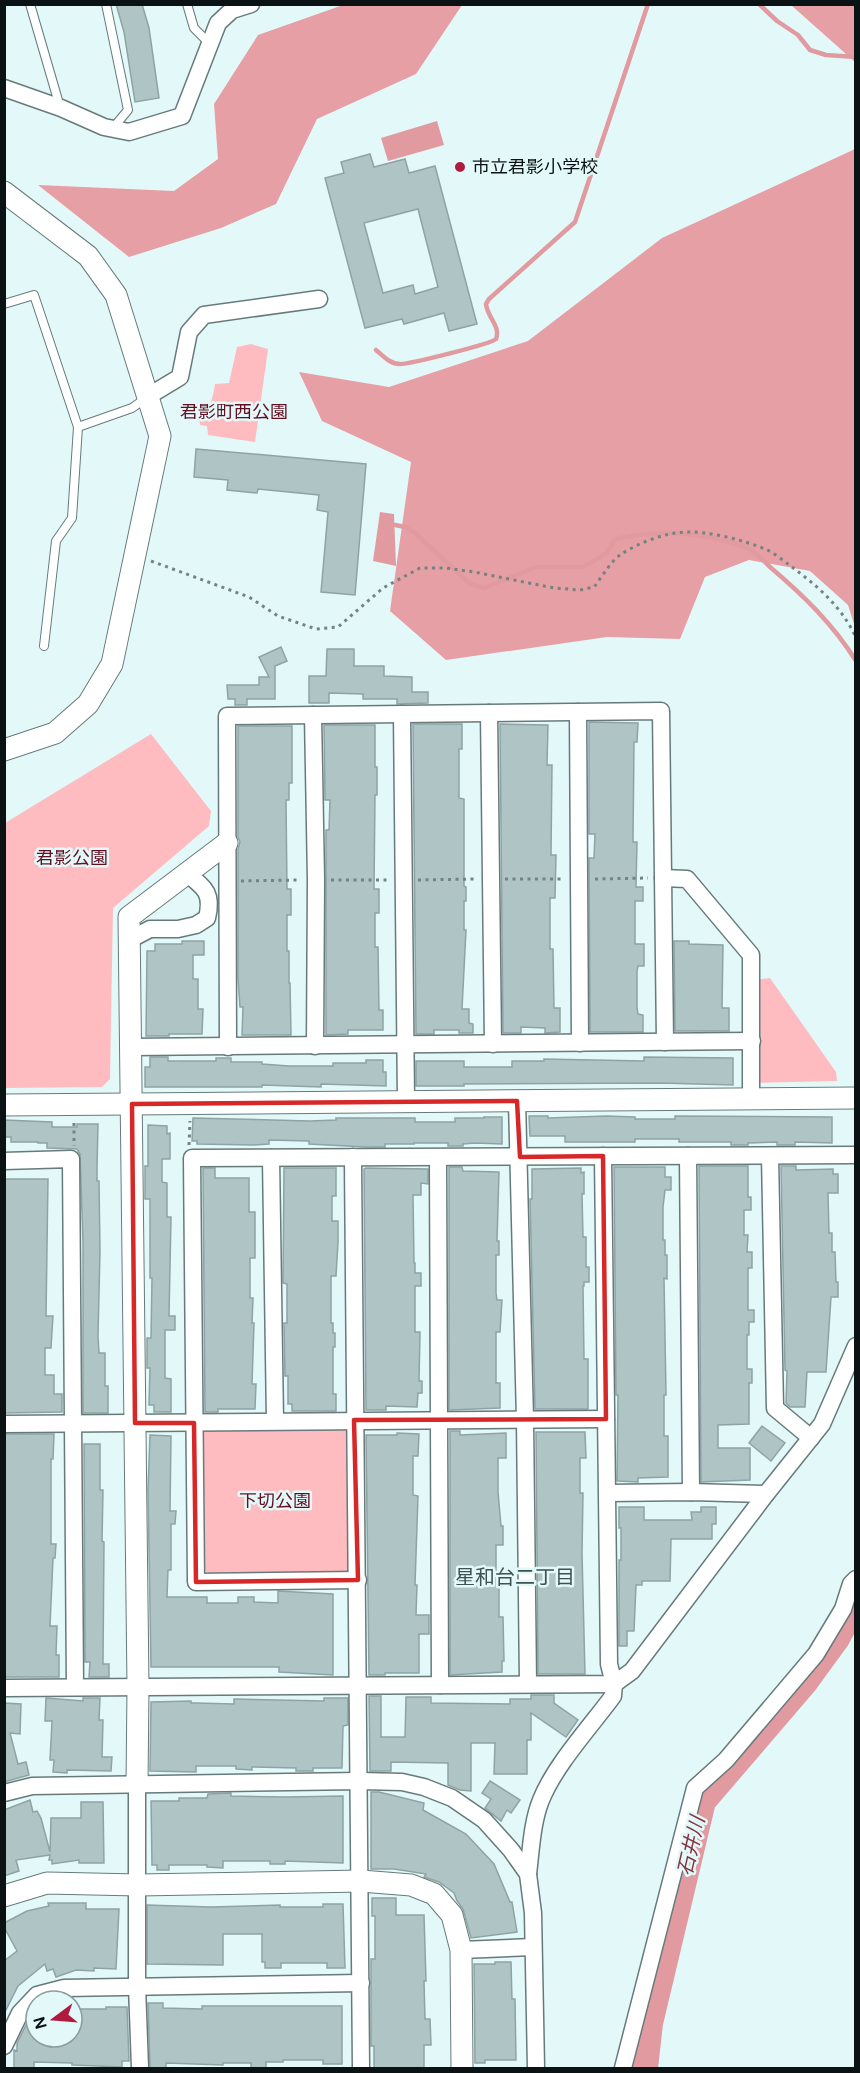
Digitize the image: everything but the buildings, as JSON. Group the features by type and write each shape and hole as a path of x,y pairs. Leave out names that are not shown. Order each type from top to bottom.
{"street":[{"path":"4,88 61,108 104,127 129,132 182,116 218,23 232,10 251,4"},
{"path":"4,192 88,256 116,295 160,436 112,664 88,704 55,733 4,750"},
{"path":"147,396 180,377 189,332 204,315 319,299"},
{"path":"228,1047 227,716 661,711 665,1042"},
{"path":"578,712 580,1043"},
{"path":"489,713 493,1044"},
{"path":"402,714 406,1101"},
{"path":"313,715 316,880 315,1046"},
{"path":"140,2068 137,1986 138,1687 129,917 227,843"},
{"path":"129,940 150,929 178,929 196,925 207,918 210,904 204,888 186,873"},
{"path":"663,878 687,879 751,955 751,1099"},
{"path":"131,1047 752,1041"},
{"path":"4,1105 855,1098"},
{"path":"518,1101 528,1684"},
{"path":"358,1580 196,1582 192,1158 855,1155"},
{"path":"536,2068 533,1913 528,1874 531,1841 541,1800 560,1768 613,1696 614,1684 609,1664 603,1156"},
{"path":"688,1156 691,1492"},
{"path":"770,1156 776,1408 811,1438"},
{"path":"353,1157 362,2068"},
{"path":"271,1158 275,1421"},
{"path":"438,1158 440,1685"},
{"path":"4,1161 71,1159 75,1687"},
{"path":"4,1688 614,1684 632,1671 822,1424 855,1346"},
{"path":"4,1424 606,1419"},
{"path":"608,1494 691,1492 766,1494"},
{"path":"623,2068 695,1788 726,1760 816,1654 843,1609 851,1584 855,1579"},
{"path":"4,1793 32,1786 360,1780 402,1782 424,1787 452,1798 484,1820 511,1850 528,1874"},
{"path":"4,1896 47,1883 138,1885 361,1881 411,1885 434,1894 452,1915 461,1950 462,2068"},
{"path":"461,1950 534,1947"},
{"path":"4,2046 20,2013 37,1995 64,1988 361,1983"}],"lane":[{"path":"30,4 61,108"},
{"path":"106,4 128,110 113,128"},
{"path":"187,4 194,28 210,44"},
{"path":"4,304 34,295 78,427 72,518 56,541 44,646"},
{"path":"78,427 132,408 147,396"}],"path":[{"path":"135,555 249,597 278,616 316,629 338,627 383,588 420,568 446,568 554,588 580,590 594,587 618,556 664,535 684,532 714,534 767,549 812,582 827,596 850,626 855,638"},
{"path":"227,881 663,878"},
{"path":"190,1104 189,1149 192,1158"},
{"path":"71,1159 74,1148 74,1105"}],"highlighted area":[{"path":"517,1101 520,1157 603,1156 606,1419 354,1420 358,1580 196,1582 194,1423 135,1423 132,1104"}],"green space":[{"name":"君影町西公園","path":"251,344 268,349 255,442 208,435 207,426 200,425 199,417 212,399 215,384 229,383 237,347"},
{"name":"君影公園","path":"151,734 211,811 209,826 113,908 110,1079 102,1087 5,1088 5,823"},
{"path":"770,978 836,1072 837,1081 756,1083 754,980"},
{"name":"下切公園","path":"206,1427 343,1427 350,1434 352,1568 344,1575 210,1575 201,1567 199,1435"}],"shaded area":[{"path":"343,5 462,5 416,74 317,119 276,204 221,228 129,257 38,185 174,191 218,159 214,104 258,35"},
{"path":"791,5 855,5 855,62"},
{"path":"437,121 444,145 388,161 381,138"},
{"path":"855,149 855,627 848,605 810,571 749,560 705,577 680,639 607,637 446,660 390,611 411,462 322,421 299,372 389,387 528,341 662,238"},
{"path":"380,512 394,514 396,566 373,561"}],"waterway":[{"path":"376,350 390,361 400,364 450,353 496,339 497,330 486,304 489,299 575,222 648,4"},
{"path":"759,4 777,21 798,35 810,50 826,55 856,57"},
{"path":"395,525 405,527 415,533 470,584 484,588 536,567 583,567 607,553 615,539 632,536 664,533 696,535 745,547 752,550 817,611 856,661"},
{"name":"石井川","path":"644,2068 649,2023 702,1801 804,1682 836,1638 856,1601"}],"place":[{"name":"市立君影小学校","path":"460,167"}],"district":[{"name":"星和台二丁目","path":"515,1577"}]}
